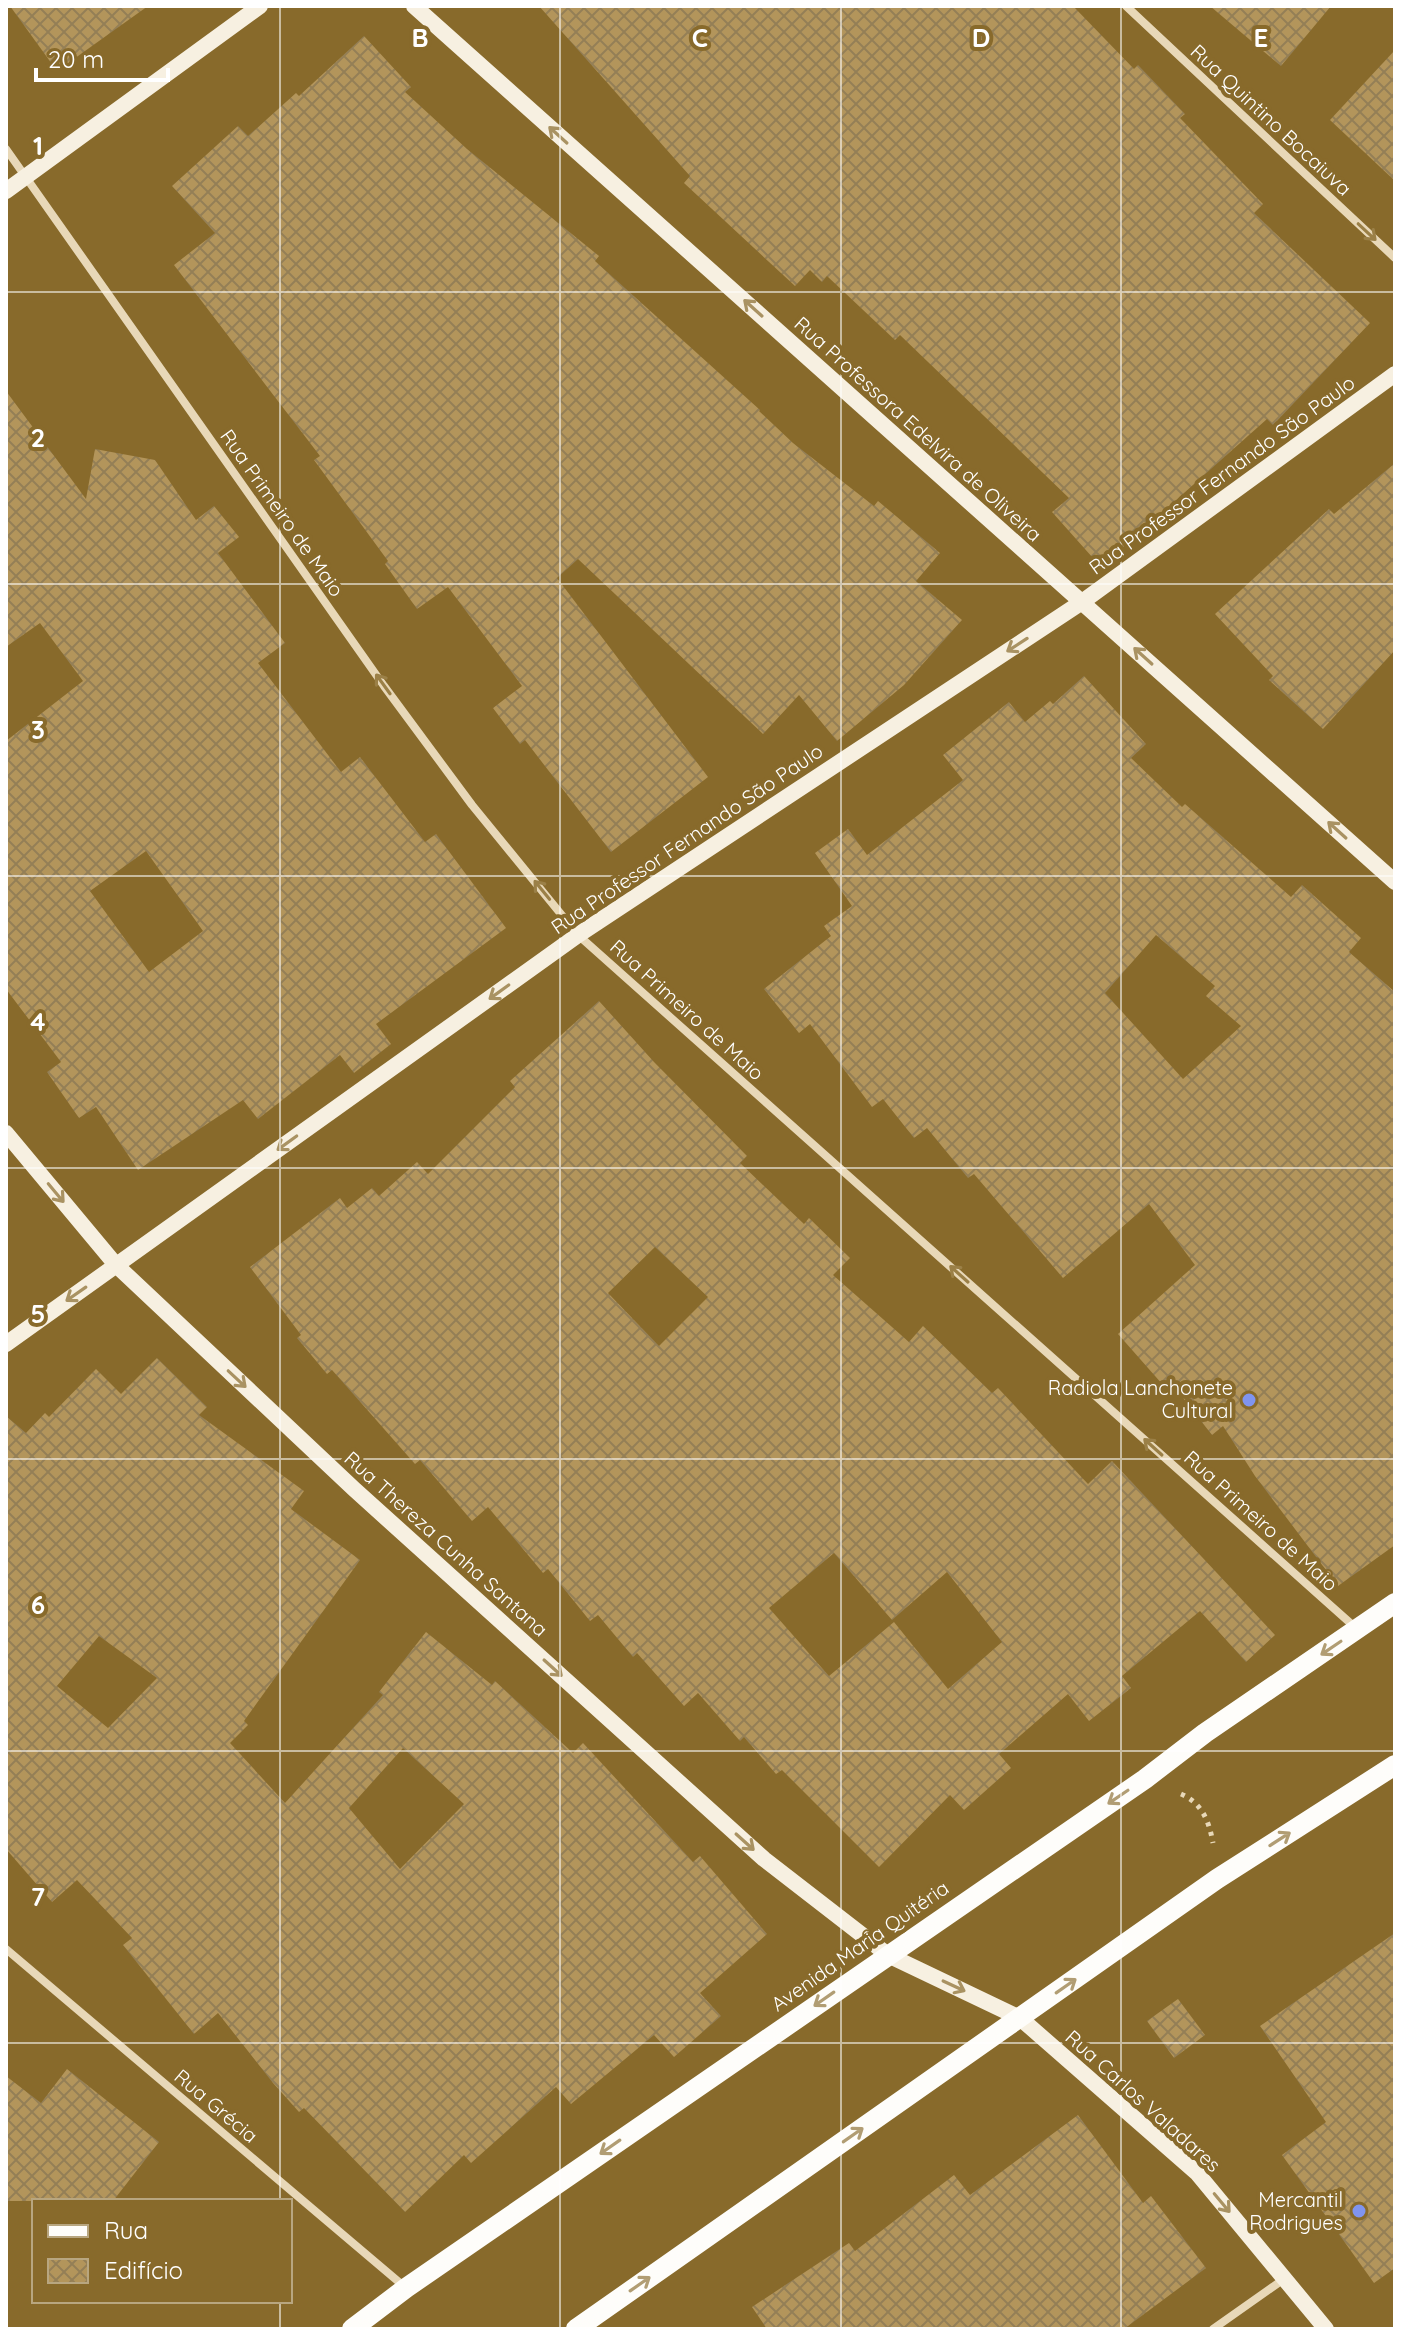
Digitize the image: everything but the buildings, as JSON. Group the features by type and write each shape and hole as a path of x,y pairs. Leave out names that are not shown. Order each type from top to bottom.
{"main road":[{"name":"Avenida Maria Quitéria","path":"352,2329 406,2288 1395,1603"},
{"path":"576,2329 1217,1879 1395,1765"}],"street":[{"path":"6,191 260,6"},
{"name":"Rua Professora Edelvira de Oliveira","path":"414,6 1395,882"},
{"name":"Rua Quintino Bocaiuva","path":"1126,6 1395,258"},
{"name":"Rua Primeiro de Maio","path":"6,149 384,686 472,805 578,935 1358,1629"},
{"name":"Rua Professor Fernando São Paulo","path":"6,1344 578,935 1082,602 1395,374"},
{"name":"Rua Thereza Cunha Santana","path":"6,1133 116,1265 354,1489 764,1859 888,1955 1020,2018"},
{"name":"Rua Grécia","path":"6,1949 406,2288"},
{"name":"Rua Carlos Valadares","path":"1020,2018 1197,2173 1326,2329"},
{"path":"1213,2329 1285,2278"}],"path":[{"path":"1145,1779 1188,1797 1200,1806 1212,1834 1217,1879"}],"place":[{"name":"Radiola Lanchonete Cultural","path":"1249,1400"},
{"name":"Mercantil Rodrigues","path":"1359,2211"}]}
